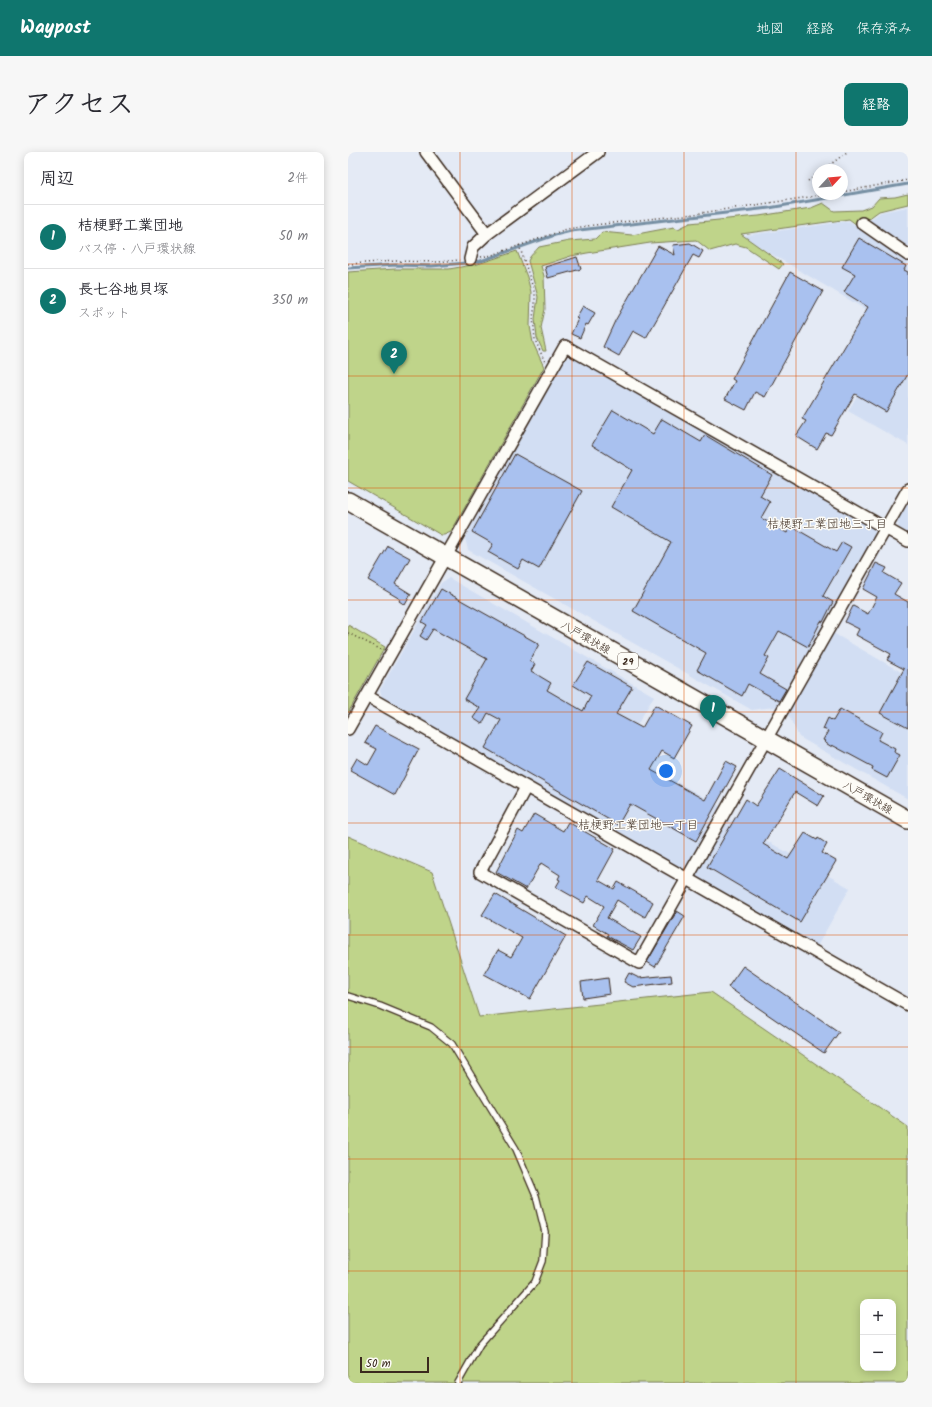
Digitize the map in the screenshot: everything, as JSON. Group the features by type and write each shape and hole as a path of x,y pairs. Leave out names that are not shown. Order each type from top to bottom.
{"main road":[{"name":"八戸環状線","path":"348,502 908,820"}],"street":[{"path":"426,152 487,234"},
{"path":"470,259 473,247 487,234 598,152"},
{"path":"862,223 908,255"},
{"path":"348,729 565,346 908,541"},
{"path":"526,787 480,872 639,963 908,489"},
{"path":"367,696 908,1005"}],"lane":[{"path":"348,996 380,1006 432,1027 452,1044 516,1149 536,1196 545,1232 543,1261 535,1282 480,1344 458,1383"}],"path":[{"path":"831,164 847,152"},
{"path":"808,181 812,178"},
{"path":"848,191 908,180"},
{"path":"348,264 395,261 437,262 470,259 492,255 567,230 594,225 694,214 812,197"},
{"path":"519,245 535,294 533,317 535,340 548,367 552,369"},
{"path":"348,632 390,656"}],"shaded area":[{"path":"908,207 908,248 868,221 881,212"},
{"path":"849,221 908,262 908,309 897,328 741,236"},
{"path":"908,310 908,445 848,411"},
{"path":"574,356 874,528 875,536 780,706 752,710 468,550 465,538 564,359"},
{"path":"908,500 908,533 899,528 897,519"},
{"path":"449,578 654,696 622,751 721,807 718,813 850,888 816,948 382,697 380,690 441,583"},
{"path":"833,633 908,676 908,799 799,737 787,712"}],"green space":[{"path":"908,194 908,204 879,211 868,219 863,217 857,225 849,219 741,234 783,264 779,269 746,247 735,244 710,251 696,240 650,243 587,253 571,256 541,266 544,276 545,309 541,328 546,351 543,351 537,338 535,319 538,297 528,261 531,255 539,247 569,241 595,239 602,232 632,235 674,227 678,229 690,223 759,216 811,208 823,203 834,211 861,210 872,206 879,198"},
{"path":"517,251 531,292 530,326 533,343 544,367 451,532 441,535 348,481 348,272 395,269 449,269 478,264"},
{"path":"348,625 385,647 348,713"},
{"path":"348,836 432,872 479,1017 711,992 908,1127 908,1383 348,1383"}],"building":[{"path":"859,238 906,266 904,270 908,272 908,374 886,412 855,394 831,435 826,433 817,449 796,436 806,421 802,419 868,307 844,292 855,274 842,267"},
{"path":"690,243 703,251 699,258 693,255 646,338 633,331 619,356 603,347 615,321 658,246 675,255 673,245"},
{"path":"577,257 581,269 548,278 545,267"},
{"path":"790,272 823,291 765,397 755,392 746,410 725,399 735,381 732,379"},
{"path":"583,306 595,313 588,325 586,324 580,338 571,334 578,319 576,318"},
{"path":"613,410 653,434 662,419 701,442 705,435 772,475 760,496 770,502 761,518 787,533 791,526 836,552 842,542 851,547 823,596 833,602 823,622 821,621 808,647 779,631 765,656 769,658 760,674 786,689 779,701 748,684 742,696 697,670 706,653 633,611 671,542 611,507 632,470 592,445"},
{"path":"515,454 582,491 539,569 523,560 518,569 488,552 493,544 472,532"},
{"path":"388,546 410,558 395,584 411,594 405,605 399,601 400,599 368,580"},
{"path":"876,563 887,568 884,573 901,583 894,594 908,602 908,728 880,713 904,669 887,660 891,654 856,635 859,629 845,622 853,606 868,614 877,597 863,589"},
{"path":"441,589 539,644 530,661 535,664 531,671 551,683 547,690 583,711 591,696 573,685 588,662 632,687 616,714 642,728 655,705 692,726 674,758 662,751 651,770 705,800 726,761 737,767 696,841 630,804 618,825 485,748 501,720 488,713 482,724 473,718 480,708 464,699 487,659 433,629 426,640 420,636 427,625 422,622"},
{"path":"840,709 882,732 878,740 895,749 894,752 900,755 887,778 872,770 873,767 824,742 825,741 823,740 828,731 823,729 828,718 833,721"},
{"path":"375,726 419,749 395,795 350,770 357,758 368,765 377,749 365,743"},
{"path":"780,769 824,796 818,806 795,792 763,844 788,859 805,833 817,840 818,838 827,844 822,853 836,861 800,922 707,867 746,799 756,806"},
{"path":"534,814 563,831 568,822 615,849 598,880 614,889 618,882 653,902 645,917 617,900 607,918 641,937 633,950 607,936 608,934 593,925 604,906 588,896 584,903 556,887 560,880 558,879 560,875 541,863 526,889 496,872 518,830 523,833"},
{"path":"495,894 566,936 530,999 484,974 498,950 511,957 522,938 482,915"},
{"path":"677,911 685,916 655,967 647,962"},
{"path":"743,966 839,1032 824,1053 728,987"},
{"path":"629,973 639,978 671,975 672,982 633,987 624,982"},
{"path":"608,978 610,994 583,998 581,982"}],"waterway":[{"path":"348,268 396,265 431,266 478,262 555,235 571,231 769,208 908,184"}],"place":[{"name":"長七谷地貝塚","path":"394,374"},
{"name":"桔梗野工業団地","path":"713,728"}],"district":[{"name":"桔梗野工業団地三丁目","path":"827,524"},
{"name":"桔梗野工業団地一丁目","path":"638,825"}]}
